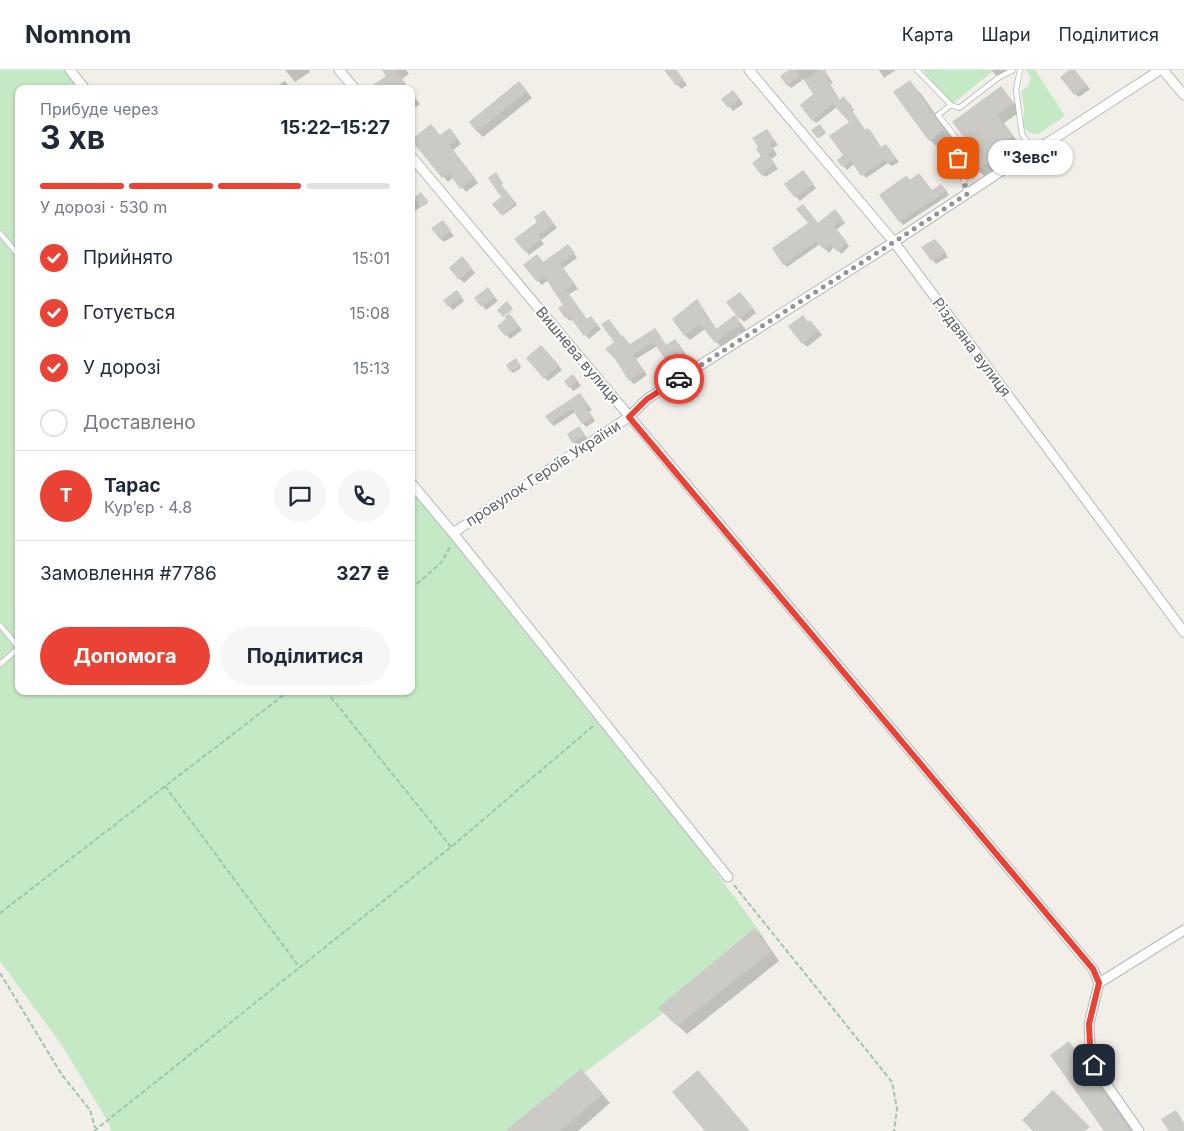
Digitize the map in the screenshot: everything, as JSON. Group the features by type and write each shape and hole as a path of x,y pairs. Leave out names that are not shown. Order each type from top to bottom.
{"street":[{"path":"70,70 82,85"},
{"path":"339,70 352,85"},
{"name":"Різдвяна вулиця","path":"749,70 894,242 1184,632"},
{"path":"1162,70 1184,95"},
{"name":"провулок Героїв України","path":"453,533 629,417 647,399 894,242 1033,150 1052,140 1162,70"},
{"name":"Вишнева вулиця","path":"415,161 1093,969 1099,983"},
{"path":"415,488 728,877"},
{"path":"1139,1131 1094,1065 1090,1045 1089,1024 1099,983 1184,930"}],"lane":[{"path":"918,70 951,105 960,108 998,78 1014,70"},
{"path":"1020,70 1016,90 1022,134 1033,150"},
{"path":"951,105 938,115 960,143 958,158 967,194"},
{"path":"0,232 15,251"},
{"path":"0,625 15,643"},
{"path":"0,664 15,651"}],"path":[{"path":"415,586 442,562 454,539 453,533"},
{"path":"0,913 284,695"},
{"path":"329,695 451,847"},
{"path":"0,973 62,1075 90,1110 95,1130 451,847 592,727 596,711"},
{"path":"165,786 300,968"},
{"path":"728,877 892,1082 897,1109 894,1131"}],"green space":[{"path":"0,70 70,70 82,85 15,85 15,695 415,695 415,488 606,724 764,937 507,1131 111,1131 108,1122 61,1044 0,961"},
{"path":"923,70 990,70 992,72 951,105"},
{"path":"1026,70 1035,70 1065,116 1038,134 1029,132 1023,126 1024,108 1021,91 1028,86 1031,77"}],"building":[{"path":"382,70 396,70 406,84 373,85 386,76"},
{"path":"664,70 676,70 684,80 676,86"},
{"path":"789,70 795,70 800,76 787,86 780,76"},
{"path":"819,70 825,70 830,79 828,80 840,100 843,96 852,106 850,107 865,130 868,128 881,147 886,144 896,158 888,164 884,160 861,176 851,161 842,167 837,160 843,155 829,136 849,122 833,104 812,121 800,105 813,94 804,80"},
{"path":"1069,70 1075,70 1087,85 1074,95 1060,77"},
{"path":"910,80 944,130 929,141 893,92"},
{"path":"519,81 527,91 477,132 469,122"},
{"path":"1001,86 1014,103 997,115 1013,136 1001,145 1005,151 999,154 1000,156 977,170 971,161 976,157 968,146 970,145 952,122"},
{"path":"733,90 740,99 728,108 721,99"},
{"path":"431,124 440,135 450,128 458,139 449,145 475,178 460,189 449,173 442,178 415,145 415,137"},
{"path":"820,124 825,131 817,138 811,130"},
{"path":"767,129 775,141 770,144 774,150 768,154 775,164 761,175 752,163 761,156 752,138"},
{"path":"948,148 956,165 949,169 939,154"},
{"path":"803,170 814,184 795,198 784,184"},
{"path":"496,172 502,182 500,183 516,203 501,215 492,204 501,197 488,178"},
{"path":"919,173 932,190 941,184 947,191 899,222 879,195 904,177 907,176 910,180"},
{"path":"421,192 428,201 421,207 415,197"},
{"path":"803,204 818,223 835,209 843,219 834,226 847,242 838,252 830,244 825,250 816,242 783,265 772,248 808,223 796,209"},
{"path":"544,210 554,224 538,235 541,239 525,252 514,239 537,222 534,217"},
{"path":"443,220 451,231 440,239 431,228"},
{"path":"935,239 946,252 931,261 921,247"},
{"path":"568,244 575,253 560,264 575,284 566,290 587,319 591,316 598,325 584,336 569,316 565,318 558,308 563,305 544,276 537,282 523,265 537,254 543,262"},
{"path":"462,256 472,268 459,280 449,268"},
{"path":"488,287 495,297 481,307 474,298"},
{"path":"457,290 462,297 448,307 443,300"},
{"path":"740,292 753,308 739,319 726,302"},
{"path":"697,299 705,311 703,312 716,329 735,315 742,325 733,329 715,343 700,324 684,336 672,319"},
{"path":"507,301 513,309 503,317 497,310"},
{"path":"511,315 519,326 505,336 497,326"},
{"path":"803,315 819,331 802,344 788,326"},
{"path":"609,319 621,336 630,344 655,328 666,345 675,339 684,352 668,363 653,342 633,355 644,371 629,381 615,359 605,349 614,342 601,324"},
{"path":"541,345 559,365 544,379 526,358"},
{"path":"516,358 521,366 510,372 506,365"},
{"path":"573,374 578,381 569,388 564,381"},
{"path":"580,393 589,406 586,408 593,417 582,424 572,409 550,423 545,416"},
{"path":"579,426 585,435 572,443 567,434"},
{"path":"755,928 771,952 677,1026 658,1008"},
{"path":"1069,1041 1131,1131 1104,1131 1050,1055"},
{"path":"581,1069 603,1094 560,1131 505,1131"},
{"path":"698,1070 750,1131 705,1131 672,1092"},
{"path":"1053,1090 1090,1127 1085,1131 1033,1131 1022,1120"},
{"path":"1176,1110 1184,1123 1184,1131 1169,1131 1161,1119"}],"way so far":[{"path":"679,379 967,194 958,158"}],"place":[{"name":"\"Зевс\"","path":"958,158"}],"route":[{"path":"679,379 647,399 629,417 1093,969 1099,983 1089,1024 1090,1045 1094,1065"}]}
